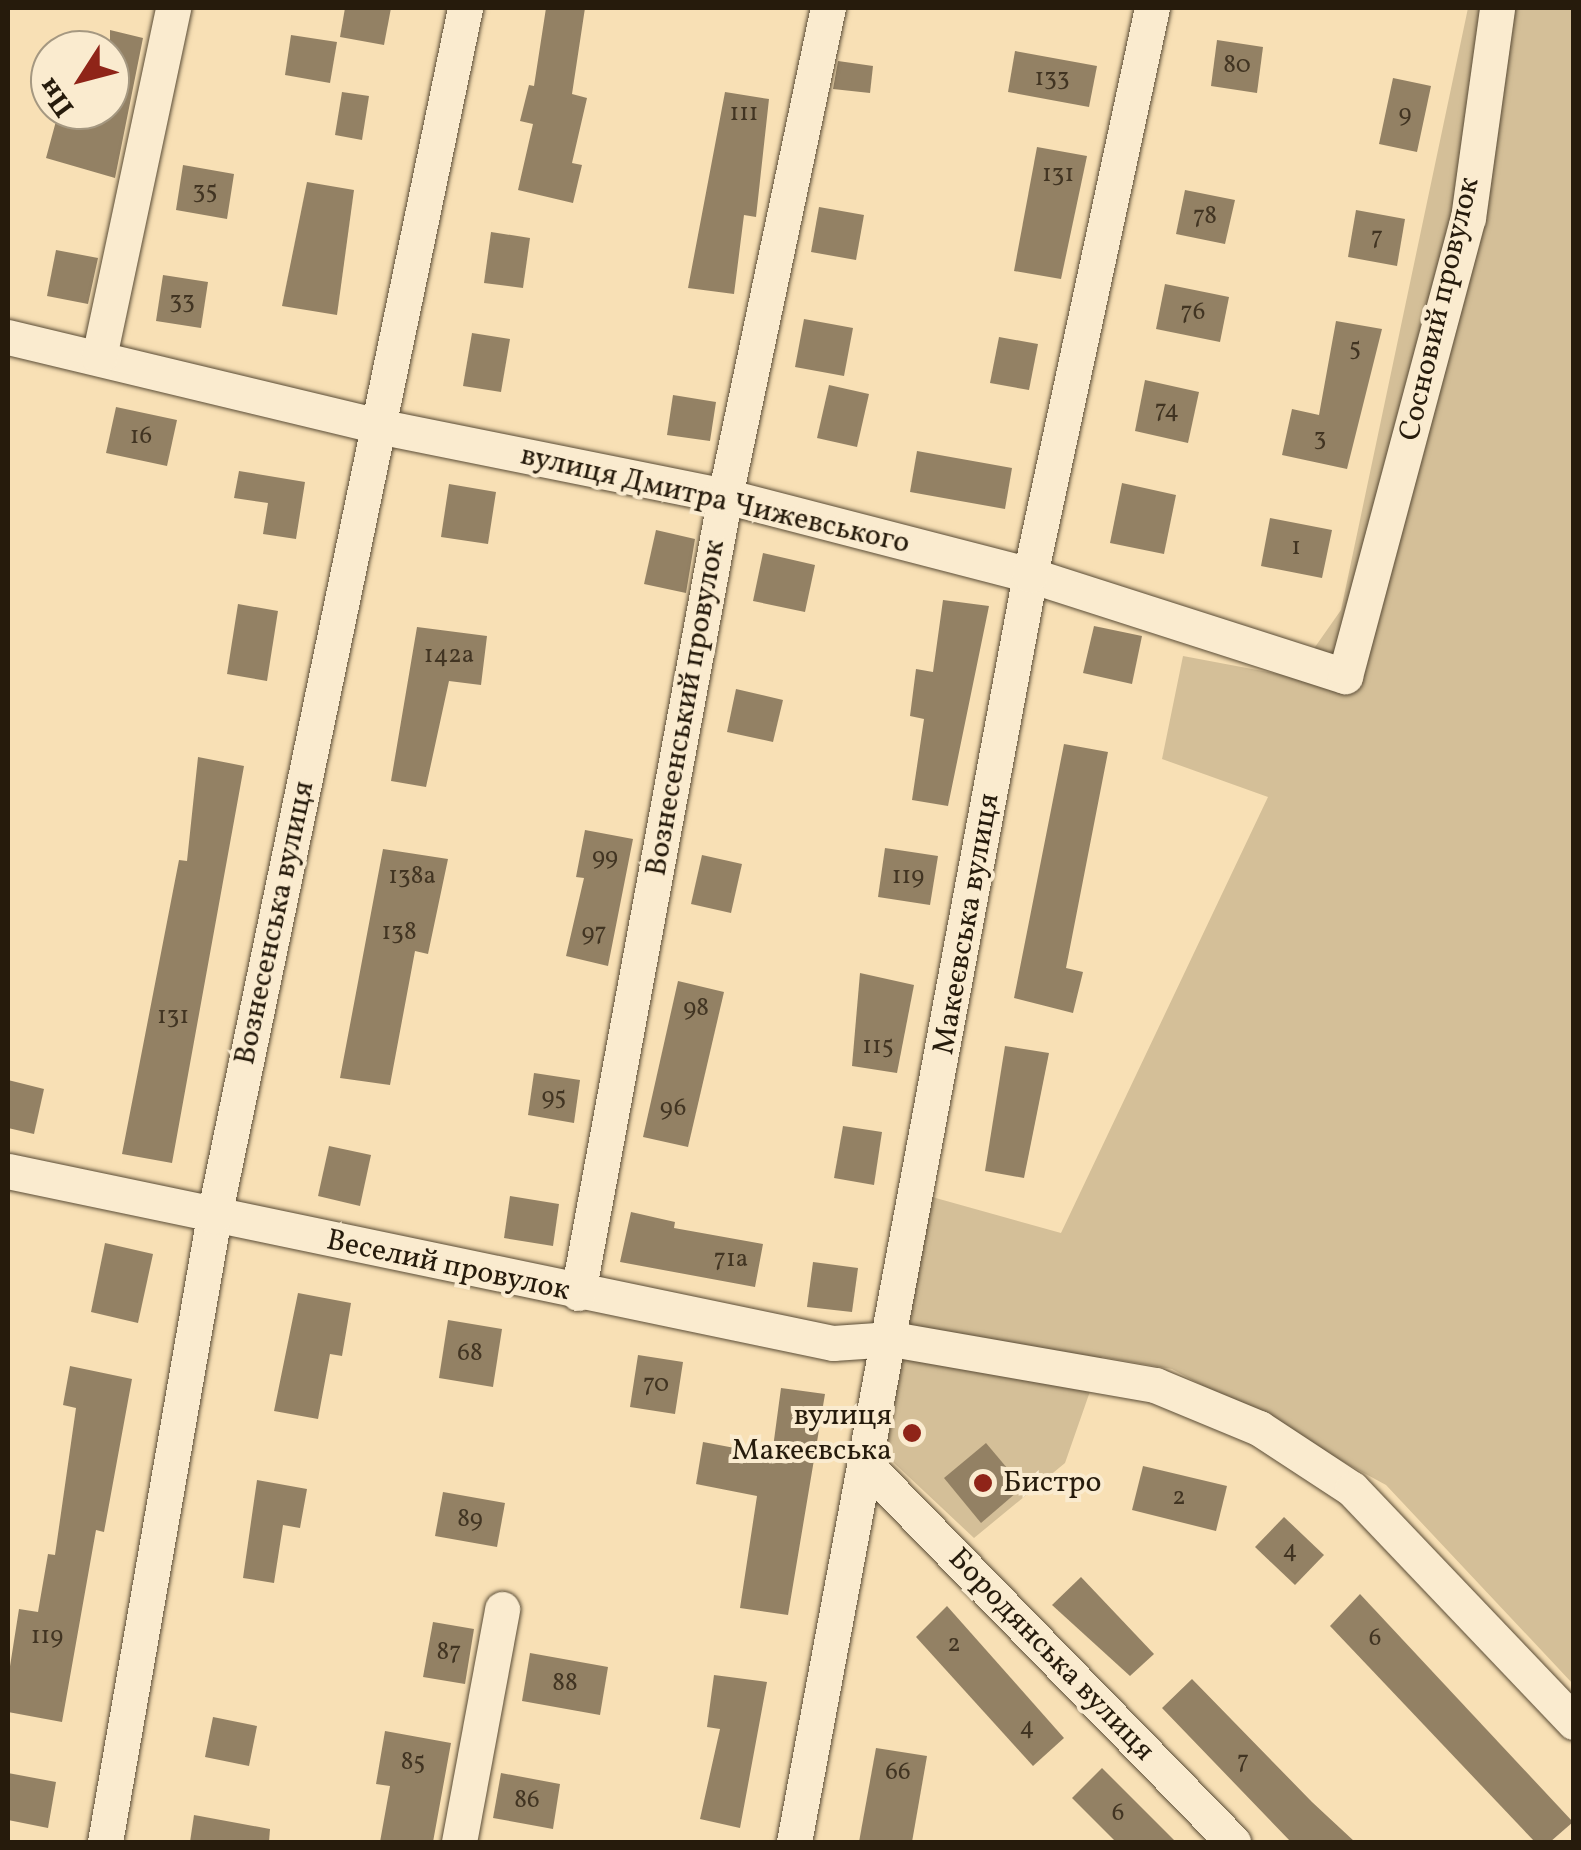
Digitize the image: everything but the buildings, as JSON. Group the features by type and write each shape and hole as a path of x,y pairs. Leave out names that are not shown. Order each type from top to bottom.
{"street":[{"path":"99,357 173,8"},
{"name":"Вознесенська вулиця","path":"105,1842 214,1216 465,8"},
{"name":"Вознесенський провулок","path":"578,1293 725,496 828,8"},
{"name":"Макеєвська вулиця","path":"794,1842 892,1340 1030,575 1152,8"},
{"name":"Сосновий провулок","path":"1365,608 1468,218 1498,8"},
{"name":"вулиця Дмитра Чижевського","path":"8,337 378,426 725,496 1030,575 1344,676 1365,608"},
{"name":"Веселий провулок","path":"8,1171 833,1344 892,1340 1155,1385 1259,1428 1352,1488 1574,1722"},
{"name":"Бородянська вулиця","path":"868,1468 1232,1842"},
{"path":"459,1842 502,1609"}],"shaded area":[{"path":"1468,8 1573,8 1573,1684 1386,1485 1172,1369 1102,1357 1065,1463 974,1538 877,1447 925,1195 1061,1233 1268,797 1162,759 1183,656 1294,677 1341,610"}],"place":[{"name":"вулиця Макеєвська","path":"912,1433"},
{"name":"Бистро","path":"983,1483"}]}
